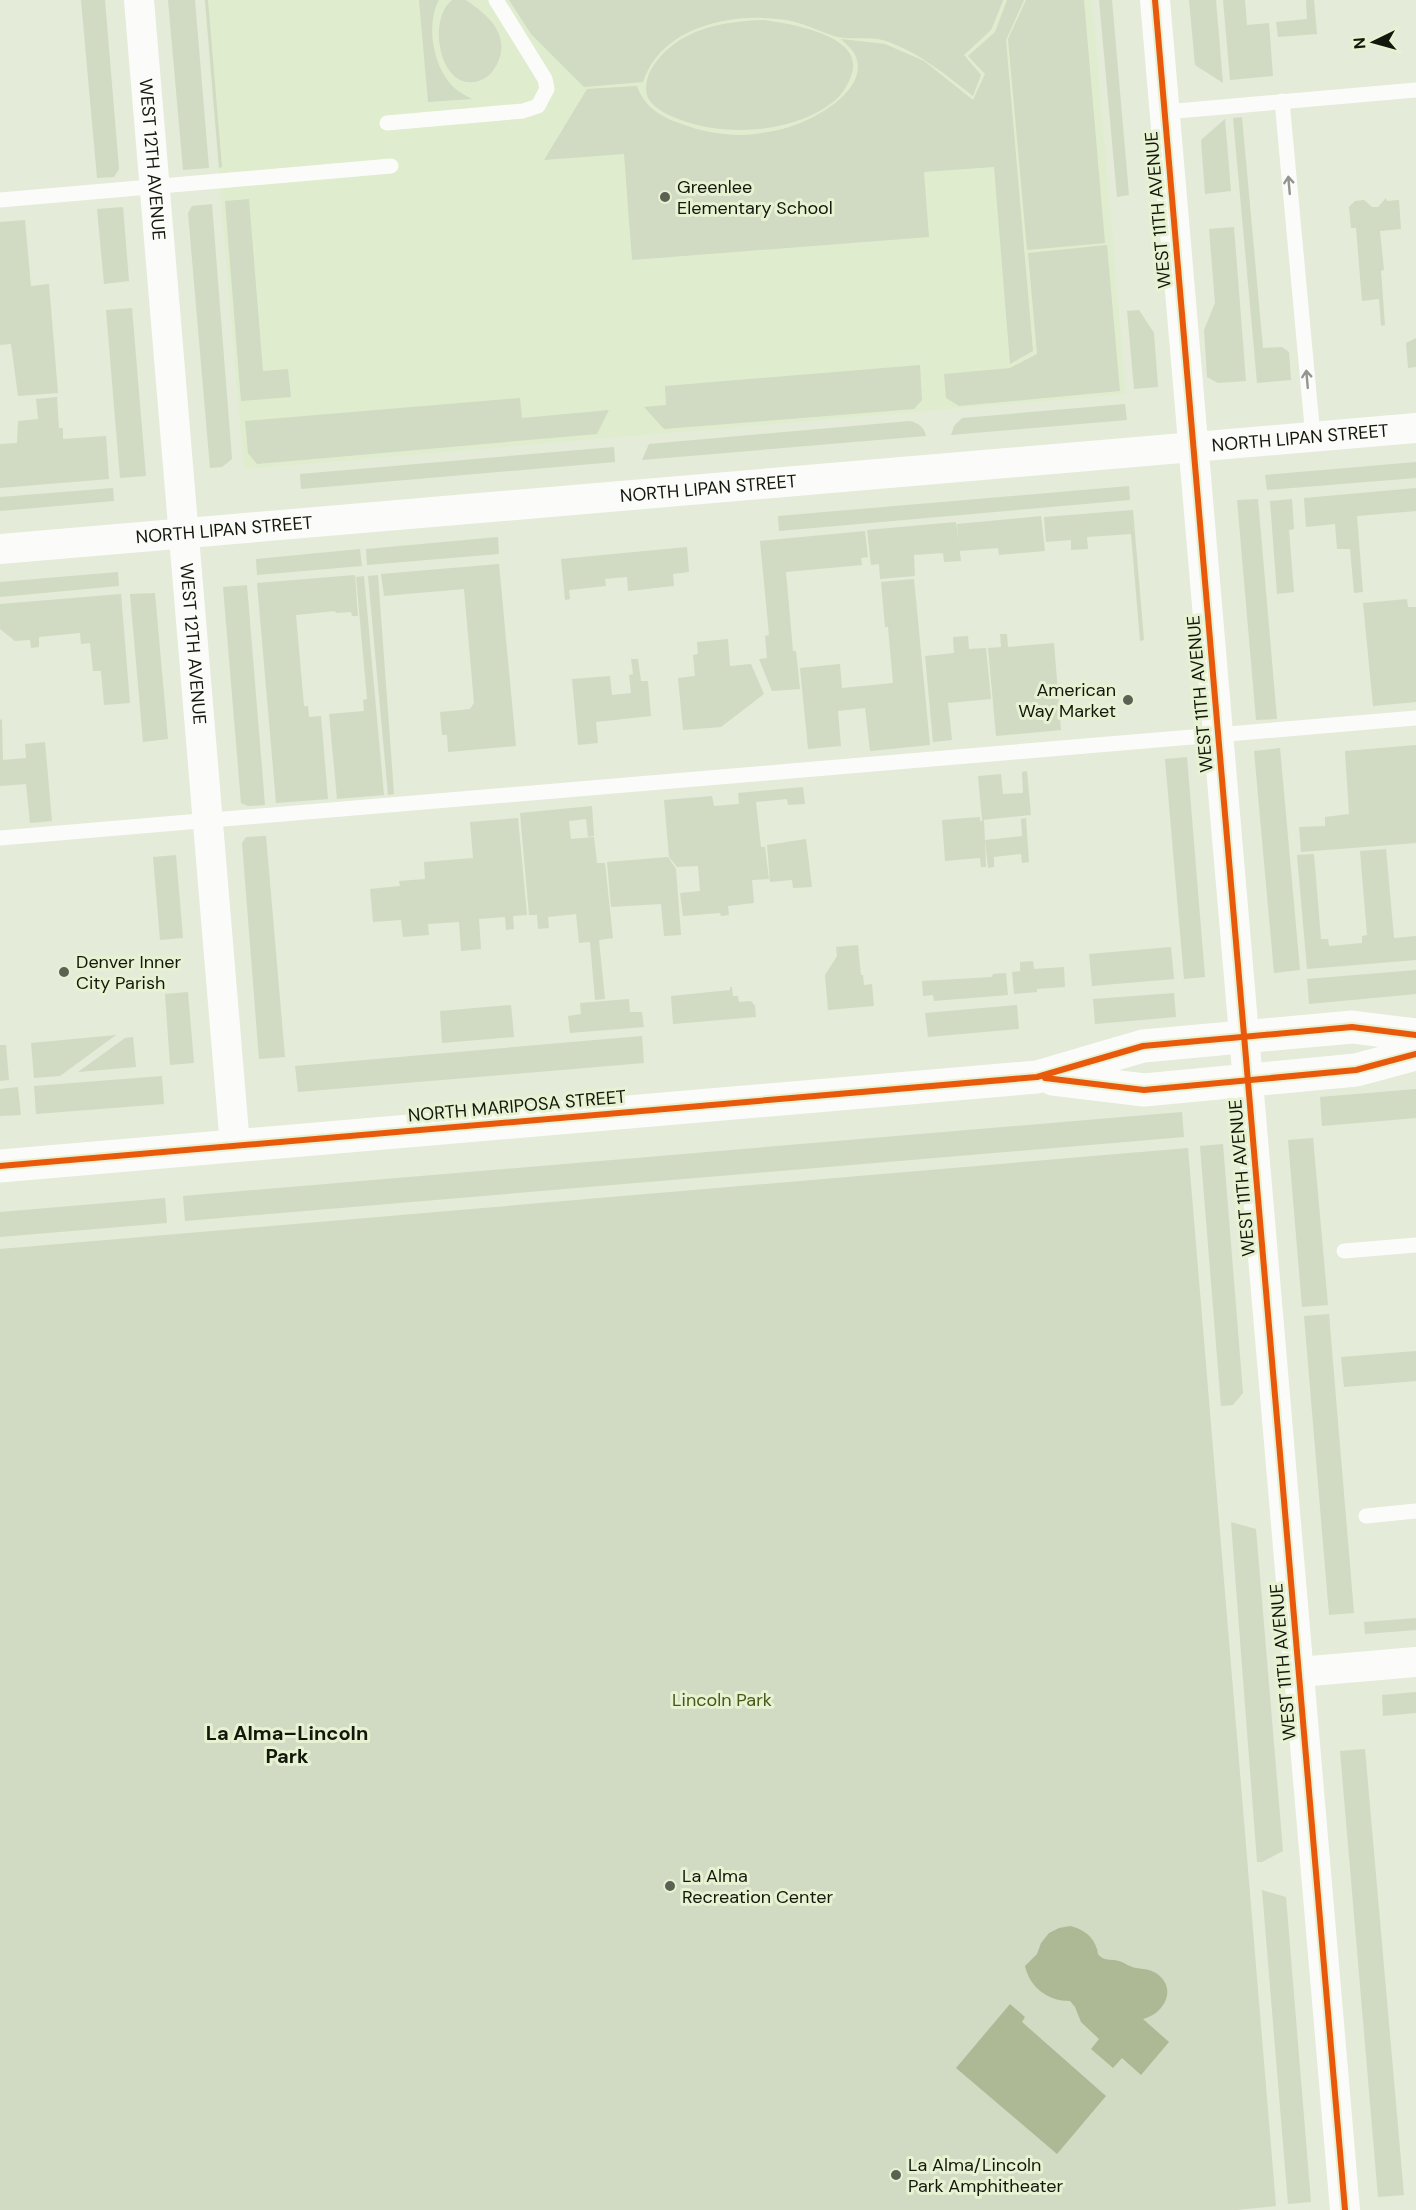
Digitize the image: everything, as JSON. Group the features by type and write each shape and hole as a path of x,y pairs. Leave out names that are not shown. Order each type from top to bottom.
{"street":[{"name":"WEST 12TH AVENUE","path":"139,0 235,1146"},
{"name":"WEST 11TH AVENUE","path":"1155,0 1345,2210"},
{"name":"NORTH LIPAN STREET","path":"0,549 1416,428"},
{"name":"NORTH MARIPOSA STREET","path":"0,1166 1037,1077 1143,1046 1352,1027 1416,1035"},
{"name":"NORTH MARIPOSA STREET","path":"1037,1077 1144,1090 1356,1070 1416,1054"},
{"path":"1299,1672 1416,1662"}],"lane":[{"path":"387,123 523,111 538,106 547,88 544,79 496,0"},
{"path":"1165,112 1416,90"},
{"path":"1282,101 1313,437"},
{"path":"0,200 391,166"},
{"path":"0,838 1416,718"},
{"path":"1344,1251 1416,1245"},
{"path":"1366,1515 1416,1511"}],"shaded area":[{"name":"Greenlee Elementary School","path":"204,0 1092,0 1126,394 244,469"},
{"path":"1070,1926 1083,1931 1090,1937 1098,1954 1103,1958 1152,1971 1162,1978 1166,1985 1166,1999 1163,2006 1158,2012 1143,2019 1169,2042 1141,2075 1122,2058 1113,2068 1091,2049 1099,2039 1081,2022 1070,2001 1047,1996 1036,1987 1027,1974 1025,1966 1037,1954 1041,1943 1049,1933"},
{"path":"1010,2004 1025,2017 1022,2022 1106,2096 1057,2154 956,2068"}],"green space":[{"path":"81,0 105,0 119,169 114,177 97,178"},
{"path":"168,0 195,0 209,168 183,170"},
{"path":"205,0 208,0 222,167 219,168"},
{"path":"419,0 439,0 432,29 437,60 451,85 472,99 428,102"},
{"path":"452,0 468,1 489,19 498,32 501,54 493,70 483,79 469,82 457,78 448,68 442,55 439,39 440,24 444,10"},
{"path":"509,0 1003,1 991,30 964,55 981,75 973,96 923,59 889,42 834,36 793,21 766,18 723,21 683,35 666,47 652,63 643,82 584,87 531,34"},
{"path":"1007,0 1024,0 1006,40 1033,351 1010,364 994,167 924,172 929,237 632,260 624,154 544,160 587,89 637,86 648,105 659,113 687,126 718,133 742,135 762,133 805,121 838,101 854,82 858,71 857,60 853,51 841,39 885,44 924,61 973,100 985,74 968,56 995,32"},
{"path":"1026,0 1084,0 1105,243 1027,250 1008,39"},
{"path":"1099,0 1112,0 1129,195 1117,197"},
{"path":"1189,0 1216,0 1223,83 1195,65"},
{"path":"1223,0 1245,0 1247,25 1269,23 1273,76 1230,80"},
{"path":"1306,0 1314,0 1317,34 1278,37 1276,22 1307,19"},
{"path":"764,20 823,34 837,41 848,51 853,62 851,76 836,100 817,112 780,126 739,130 718,129 681,120 654,106 648,98 647,82 652,68 674,44 687,36 717,25"},
{"path":"1242,117 1263,348 1282,347 1289,352 1291,380 1257,383 1233,118"},
{"path":"1225,119 1231,191 1205,194 1201,140"},
{"path":"1386,198 1387,201 1399,200 1401,229 1380,231 1384,270 1381,271 1385,325 1381,326 1379,299 1362,301 1356,228 1351,228 1349,207 1355,201 1364,200 1372,207 1378,207"},
{"path":"249,199 263,371 288,369 291,397 241,401 225,201"},
{"path":"212,204 232,459 222,467 210,468 188,213 192,206"},
{"path":"123,207 129,281 104,284 97,209"},
{"path":"25,220 31,286 49,284 58,393 18,396 11,344 0,345 0,222"},
{"path":"1234,227 1246,381 1218,383 1207,377 1204,330 1215,303 1209,229"},
{"path":"1107,245 1120,391 959,406 946,398 944,374 1010,368 1037,354 1028,253"},
{"path":"132,308 146,476 120,478 106,310"},
{"path":"1139,310 1154,333 1158,387 1134,389 1127,311"},
{"path":"1416,338 1416,367 1408,368 1406,343"},
{"path":"920,365 922,400 914,409 664,429 644,407 666,405 665,386"},
{"path":"57,397 59,428 63,428 63,439 106,436 109,479 0,488 0,444 17,443 18,421 38,419 36,399"},
{"path":"520,398 522,418 609,410 597,434 257,464 248,453 245,421"},
{"path":"1125,404 1127,420 951,435 954,426 962,418"},
{"path":"910,421 920,426 926,436 642,460 649,444"},
{"path":"614,447 615,462 301,489 300,474"},
{"path":"1416,462 1416,478 1267,490 1265,475"},
{"path":"1129,486 1130,500 779,531 778,516"},
{"path":"113,488 114,501 0,511 0,497"},
{"path":"1416,488 1416,511 1357,516 1363,592 1354,593 1350,549 1337,549 1335,524 1306,527 1304,498"},
{"path":"1258,499 1277,719 1256,720 1237,500"},
{"path":"1292,499 1294,529 1289,530 1294,592 1277,594 1270,501"},
{"path":"1133,510 1144,640 1140,641 1131,534 1087,537 1088,549 1071,550 1071,540 1046,542 1044,517"},
{"path":"1041,516 1045,551 999,555 998,548 959,551 957,524"},
{"path":"956,522 961,561 944,562 943,553 914,555 915,576 880,579 879,564 871,565 867,530"},
{"path":"865,531 868,557 861,558 862,565 786,572 793,651 796,651 800,689 772,691 759,659 767,658 765,636 769,635 760,541"},
{"path":"498,537 499,554 367,565 366,549"},
{"path":"687,547 689,572 673,574 674,586 628,591 627,577 605,579 606,586 569,590 570,599 565,600 561,559"},
{"path":"360,549 362,566 257,575 256,559"},
{"path":"499,564 516,746 448,752 447,735 442,735 440,712 470,709 474,703 464,589 384,596 381,574"},
{"path":"118,572 119,586 0,597 0,582"},
{"path":"355,575 358,616 352,616 351,612 336,613 335,611 296,615 304,706 308,706 309,717 321,716 328,799 276,803 257,583"},
{"path":"378,575 394,794 388,795 368,576"},
{"path":"364,576 384,795 337,799 329,714 364,711 363,700 367,699 356,577"},
{"path":"914,579 930,745 870,751 865,708 838,711 841,746 808,749 800,668 840,664 842,688 893,683 881,582"},
{"path":"247,585 265,805 248,806 241,803 223,587"},
{"path":"155,593 168,739 143,742 130,594"},
{"path":"121,594 130,703 104,705 101,671 93,671 90,643 81,644 80,633 39,637 39,647 31,648 30,640 15,641 0,629 0,604"},
{"path":"1407,599 1408,607 1416,607 1416,702 1373,706 1363,603"},
{"path":"1000,634 1007,634 1008,647 1054,643 1061,730 996,736 988,648 1001,647"},
{"path":"968,636 969,649 986,648 991,699 948,703 952,740 933,742 925,656 954,653 953,637"},
{"path":"728,639 730,666 751,664 764,694 721,727 683,730 678,678 695,676 693,655 698,654 697,642"},
{"path":"631,659 638,659 641,681 648,681 651,716 596,722 598,743 578,745 572,679 610,676 612,695 631,693 629,675 633,674"},
{"path":"2,719 3,760 26,758 25,744 45,742 52,821 30,823 26,784 0,786 0,720"},
{"path":"1416,745 1416,843 1301,852 1299,827 1325,826 1325,817 1349,814 1345,751"},
{"path":"1280,748 1300,970 1274,973 1254,751"},
{"path":"1187,757 1205,977 1184,979 1165,759"},
{"path":"1027,771 1031,815 982,820 978,776 1001,774 1003,794 1023,793 1022,772"},
{"path":"803,787 805,804 788,805 787,799 756,802 761,847 765,847 769,879 752,880 754,903 728,906 729,915 721,916 720,913 683,916 680,893 700,891 698,866 677,867 669,857 664,800 712,796 714,806 739,804 738,793"},
{"path":"592,806 594,836 588,837 586,819 569,821 571,839 594,837 597,863 605,863 613,938 599,940 605,999 595,1000 590,942 579,943 576,914 548,917 549,928 538,929 537,915 529,915 520,813"},
{"path":"980,817 980,821 984,820 986,867 981,867 980,858 945,861 942,820"},
{"path":"518,818 527,915 513,916 514,929 506,930 505,917 479,919 481,949 461,951 459,922 428,924 429,935 403,937 401,920 373,922 370,889 400,886 399,881 425,879 424,862 473,858 470,822"},
{"path":"1026,818 1029,862 1022,863 1021,854 994,857 994,867 988,868 985,840 1022,836 1021,819"},
{"path":"266,836 285,1057 259,1059 242,843 246,837"},
{"path":"806,839 812,887 793,888 792,880 770,882 767,845"},
{"path":"1386,849 1394,938 1416,936 1416,960 1307,969 1297,855 1314,854 1321,939 1328,939 1329,946 1362,943 1362,936 1367,935 1360,851"},
{"path":"176,855 183,938 160,940 153,857"},
{"path":"668,857 676,869 681,935 664,936 661,904 611,907 607,862"},
{"path":"858,945 861,975 863,975 864,985 872,984 874,1006 828,1010 825,975 837,956 836,947"},
{"path":"1171,947 1174,979 1092,986 1089,954"},
{"path":"1033,961 1034,969 1064,967 1065,987 1037,989 1037,992 1014,994 1012,972 1020,971 1020,962"},
{"path":"1416,970 1416,994 1309,1004 1307,979"},
{"path":"1006,973 1008,995 934,1001 933,995 923,996 922,981 992,977 993,974"},
{"path":"732,987 733,996 738,996 739,1002 751,1001 755,1006 756,1017 673,1024 671,996 730,990"},
{"path":"188,992 194,1063 170,1065 165,994"},
{"path":"1174,993 1176,1017 1095,1024 1093,999"},
{"path":"629,999 630,1012 642,1012 644,1027 570,1033 568,1016 581,1014 580,1003"},
{"path":"511,1005 514,1037 442,1043 440,1011"},
{"path":"1017,1005 1019,1029 928,1037 925,1013"},
{"path":"116,1035 60,1076 34,1078 31,1043"},
{"path":"642,1036 644,1063 298,1092 295,1066"},
{"path":"133,1037 136,1067 78,1072 125,1038"},
{"path":"0,1045 6,1045 9,1080 0,1081"},
{"path":"162,1076 164,1104 36,1114 34,1086"},
{"path":"18,1087 21,1115 0,1116 0,1089"},
{"path":"1416,1089 1416,1118 1322,1126 1320,1097"},
{"path":"1182,1112 1184,1137 185,1221 183,1196"},
{"path":"1313,1138 1328,1305 1302,1307 1288,1140"},
{"path":"1223,1144 1243,1393 1233,1405 1221,1406 1200,1146"},
{"name":"Lincoln Park","path":"1188,1148 1276,2206 1236,2210 0,2210 0,1249"},
{"path":"165,1198 167,1223 0,1237 0,1212"},
{"path":"1329,1314 1354,1613 1329,1615 1304,1316"},
{"path":"1416,1351 1416,1381 1344,1387 1341,1357"},
{"path":"1231,1522 1256,1529 1283,1851 1262,1862 1257,1862"},
{"path":"1416,1618 1416,1630 1365,1634 1364,1622"},
{"path":"1416,1692 1416,1713 1383,1716 1382,1695"},
{"path":"1365,1749 1404,2195 1378,2197 1340,1751"},
{"path":"1262,1890 1286,1897 1311,2202 1288,2204"}],"cycle path":[{"path":"1155,0 1345,2210"},
{"path":"0,1166 1037,1077 1143,1046 1352,1027 1416,1035"},
{"path":"1045,1078 1144,1090 1356,1070 1416,1054"}],"place":[{"name":"Greenlee Elementary School","path":"665,197"},
{"name":"American Way Market","path":"1128,700"},
{"name":"Denver Inner City Parish","path":"64,972"},
{"name":"La Alma Recreation Center","path":"670,1886"},
{"name":"La Alma/Lincoln Park Amphitheater","path":"896,2175"}],"district":[{"name":"La Alma–Lincoln Park","path":"287,1744"}]}
